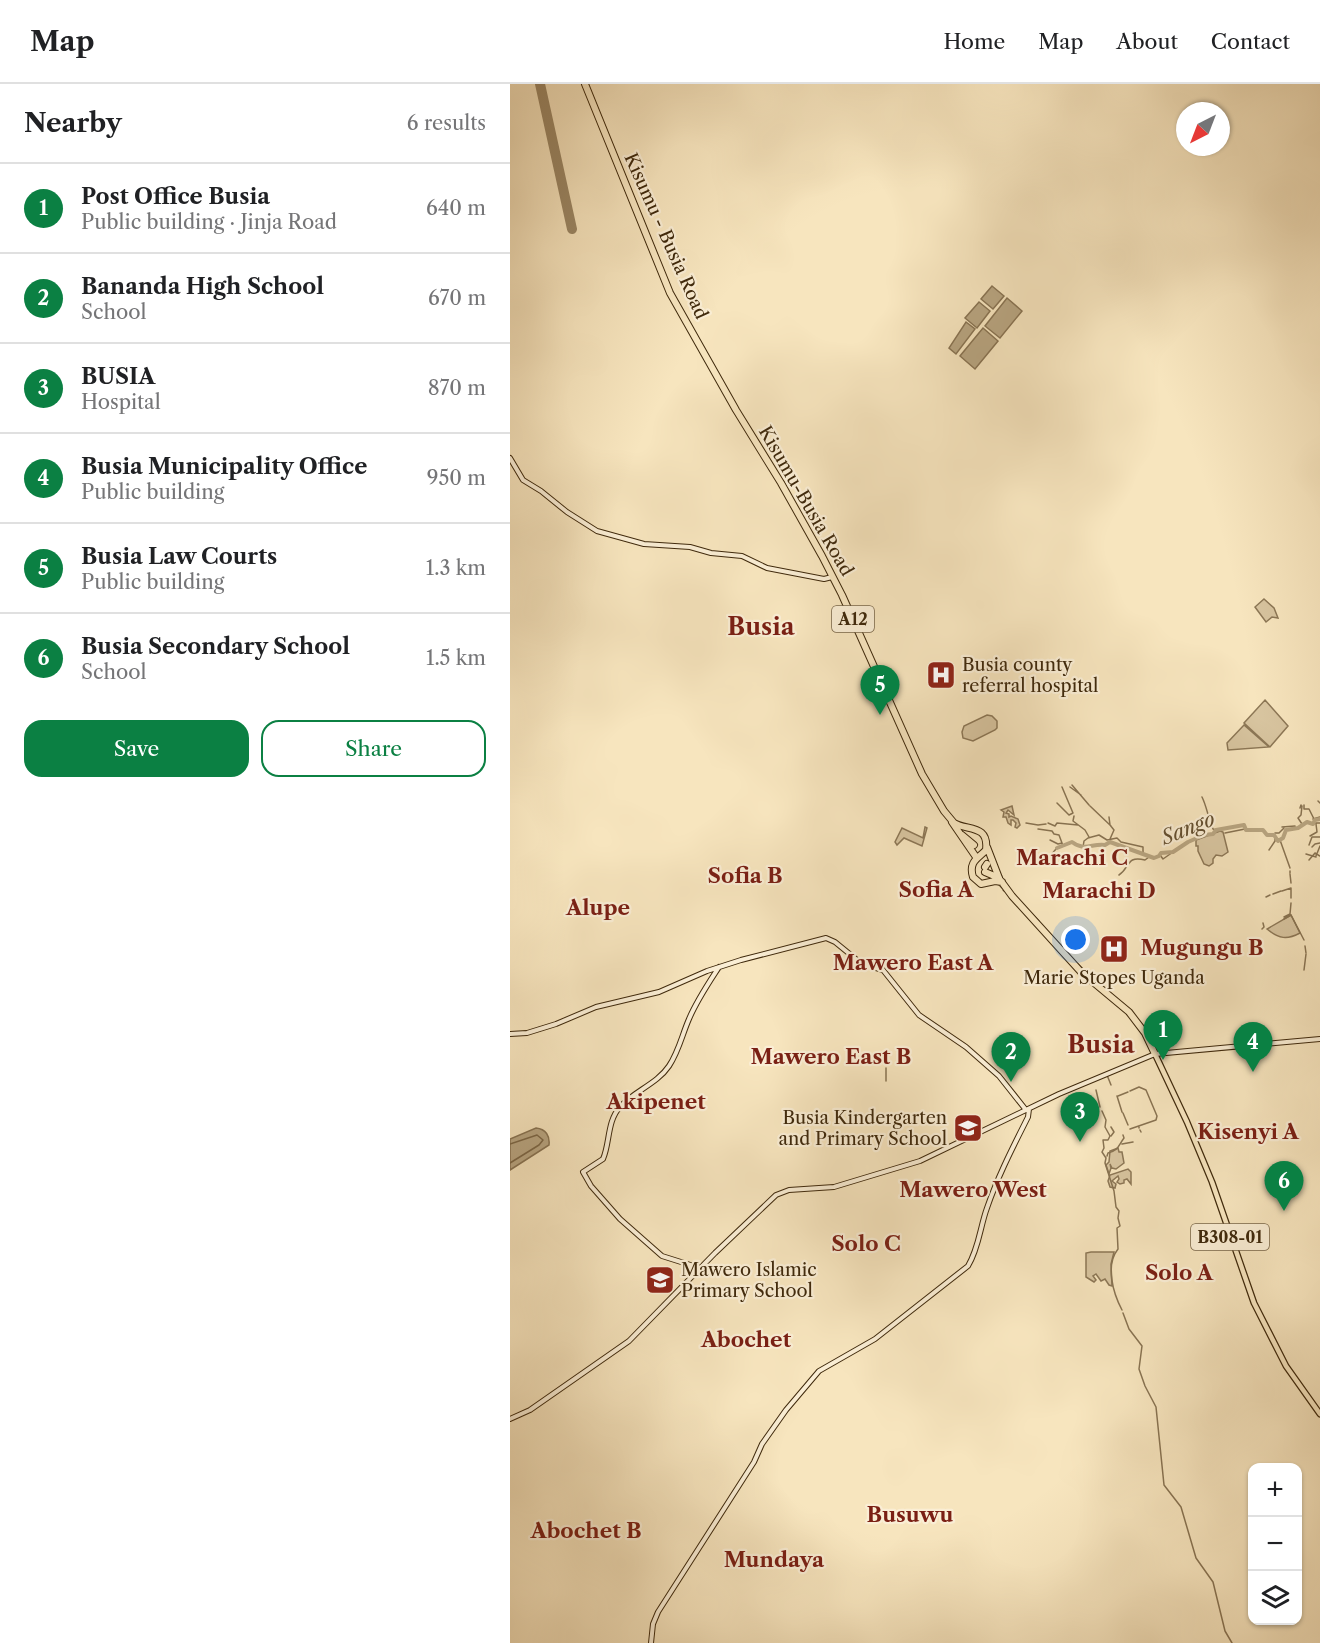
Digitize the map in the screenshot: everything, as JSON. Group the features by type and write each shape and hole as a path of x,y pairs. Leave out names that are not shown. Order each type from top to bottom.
{"highway":[{"name":"Kisumu - Busia Road","path":"585,84 670,293 746,427"},
{"name":"Kisumu-Busia Road","path":"746,427 833,576 922,774 948,816 957,825 975,828 986,840 978,854"},
{"name":"A12","path":"948,816 959,834 978,854"},
{"path":"959,834 964,827"},
{"name":"A12","path":"959,834 978,854"},
{"path":"978,854 990,859 987,870 1000,880"},
{"path":"978,854 971,873 976,882 981,884 1000,880"},
{"path":"978,854 1000,880"},
{"name":"B308-01","path":"1000,880 1082,972 1129,1012 1145,1033 1155,1054"}],"main road":[{"path":"510,458 523,480 597,531 644,544 690,547 711,553 742,556 771,569 824,579 833,576"},
{"path":"510,1034 527,1033 556,1024 596,1007 659,992 750,957 826,938 831,939 857,962 885,972 920,1015 966,1047 999,1076 1027,1109 1029,1115 1001,1172 986,1210 970,1262 946,1285 875,1339 819,1371 801,1390 762,1444 753,1462 658,1612 653,1624 651,1643"},
{"path":"700,1268 662,1256 620,1219 591,1186 583,1172 603,1159 618,1109 659,1077 668,1067 676,1055 687,1022 699,998 720,967"},
{"path":"510,1419 530,1410 574,1378 619,1350 771,1198 785,1191 834,1187 911,1164 1027,1109 1155,1054 1320,1039"},
{"name":"B308-01","path":"1155,1054 1212,1182 1254,1303 1277,1351 1320,1413"}],"shaded area":[{"path":"1264,599 1274,608 1278,618 1272,617 1266,622 1255,607"},
{"path":"1265,700 1288,726 1270,747 1244,723"},
{"path":"987,715 997,721 995,730 973,741 963,738 964,726"},
{"path":"1244,725 1269,747 1228,750 1227,743"},
{"path":"1012,806 1014,815 1008,810 1006,813 1009,817 1018,819 1020,825 1017,828 1013,820 1011,820 1011,825 1008,823 1001,810"},
{"path":"925,827 927,828 922,846 904,838 897,845 895,842 902,828 923,838"},
{"path":"1220,831 1223,832 1228,852 1222,856 1216,855 1209,866 1204,864 1198,846 1196,846 1196,840"},
{"path":"1291,915 1300,933 1291,937 1283,937 1267,929"},
{"path":"1118,1148 1119,1152 1122,1152 1124,1163 1116,1169 1110,1164 1109,1174 1106,1165 1109,1162 1110,1151"},
{"path":"1128,1169 1131,1172 1131,1184 1127,1179 1120,1184 1117,1182 1118,1176 1112,1181 1116,1184 1115,1188 1110,1187 1108,1181 1110,1175"},
{"path":"1114,1252 1111,1264 1112,1286 1105,1279 1101,1281 1096,1274 1093,1276 1096,1280 1094,1282 1086,1277 1086,1253"}],"water":[{"path":"992,286 1004,296 993,309 981,299"},
{"path":"1007,298 1022,311 1000,338 985,326"},
{"path":"979,302 990,311 977,328 965,318"},
{"path":"966,322 975,329 956,354 949,348"},
{"path":"983,328 998,341 975,369 960,356"},
{"path":"536,1128 547,1134 549,1145 510,1170 510,1139"}],"waterway":[{"path":"1072,785 1089,805"},
{"path":"1057,803 1069,815 1073,813 1062,787"},
{"path":"1070,787 1081,795"},
{"path":"1202,797 1213,829 1216,830"},
{"path":"1304,805 1304,809 1309,809 1314,819"},
{"path":"1090,806 1111,826"},
{"path":"1302,806 1301,815 1298,818 1302,824"},
{"path":"1074,816 1073,821 1085,830 1089,837"},
{"path":"1109,817 1110,825 1114,830 1110,839"},
{"name":"Sango","path":"1313,819 1320,817"},
{"name":"Sango","path":"1057,848 1072,842 1085,847 1105,845 1110,842 1154,858 1161,853 1173,852 1204,835 1213,834 1216,830 1244,825 1246,830 1263,830 1267,835 1274,835 1278,841 1283,838 1286,830 1298,828 1307,822 1313,824 1315,820 1320,819"},
{"path":"1026,823 1046,824"},
{"path":"1048,823 1055,826 1057,823 1078,825"},
{"name":"Sango","path":"1314,823 1320,823"},
{"path":"1310,836 1317,832 1316,824"},
{"name":"Sango","path":"1282,827 1295,826 1295,828"},
{"path":"1275,833 1279,833 1284,828"},
{"path":"1038,829 1052,831 1059,835 1062,843"},
{"path":"1225,833 1245,829"},
{"path":"1083,847 1084,841 1099,835 1107,840 1117,838 1121,842 1143,847 1143,854"},
{"path":"1269,850 1275,837"},
{"path":"1309,845 1312,837 1320,837"},
{"name":"Sango","path":"1050,840 1058,844 1062,843 1063,846"},
{"path":"1280,840 1290,868"},
{"path":"1312,847 1320,843"},
{"path":"1316,856 1320,846"},
{"name":"Sango","path":"1046,856 1051,855 1056,849"},
{"path":"1160,855 1163,859 1173,852"},
{"path":"1309,860 1315,853 1320,856"},
{"path":"1306,854 1316,857"},
{"path":"1119,875 1134,859 1145,860 1149,857"},
{"path":"1290,874 1291,883"},
{"path":"998,884 1002,888"},
{"path":"1282,891 1291,888 1291,898"},
{"path":"1273,894 1281,891"},
{"path":"1266,897 1270,895"},
{"path":"1284,917 1290,914 1291,903"},
{"path":"1033,915 1039,921"},
{"path":"1284,919 1291,915 1304,940"},
{"path":"1262,929 1263,923"},
{"path":"1305,946 1306,953"},
{"path":"1304,970 1306,954"},
{"path":"1078,964 1083,969"},
{"path":"886,1068 886,1081"},
{"path":"1107,1075 1111,1085"},
{"path":"1130,1091 1139,1087 1146,1090 1157,1116 1156,1120 1130,1129"},
{"path":"1096,1090 1100,1107"},
{"path":"1118,1096 1128,1092"},
{"path":"1117,1096 1122,1112"},
{"path":"1102,1111 1106,1120 1105,1127 1110,1136 1108,1140 1103,1140 1102,1152 1106,1158 1105,1163 1119,1211 1120,1226 1117,1228 1118,1249 1111,1271 1116,1296 1122,1310"},
{"path":"1123,1113 1128,1125"},
{"path":"1111,1127 1114,1132 1111,1136"},
{"path":"1107,1156 1118,1147 1124,1138 1123,1135"},
{"path":"1122,1144 1133,1142"},
{"path":"1197,1248 1203,1248"},
{"path":"1123,1313 1129,1329 1142,1346 1139,1369 1156,1407 1164,1485 1181,1507 1196,1558 1213,1582 1225,1631 1232,1643"}],"runway":[{"path":"540,84 572,229"}],"place":[{"name":"Busia county referral hospital","path":"941,675"},
{"name":"Busia Law Courts","path":"880,715"},
{"name":"Marie Stopes Uganda","path":"1114,949"},
{"name":"Post Office Busia","path":"1163,1060"},
{"name":"Busia Municipality Office","path":"1253,1072"},
{"name":"Bananda High School","path":"1011,1082"},
{"name":"Busia Kindergarten and Primary School","path":"968,1128"},
{"name":"BUSIA","path":"1080,1142"},
{"name":"Busia Secondary School","path":"1284,1211"},
{"name":"Mawero Islamic Primary School","path":"660,1280"}],"district":[{"name":"Busia","path":"761,627"},
{"name":"Marachi C","path":"1072,858"},
{"name":"Sofia B","path":"745,876"},
{"name":"Sofia A","path":"936,890"},
{"name":"Marachi D","path":"1099,891"},
{"name":"Alupe","path":"598,908"},
{"name":"Mugungu B","path":"1202,948"},
{"name":"Mawero East A","path":"913,963"},
{"name":"Busia","path":"1101,1045"},
{"name":"Mawero East B","path":"831,1057"},
{"name":"Akipenet","path":"656,1102"},
{"name":"Kisenyi A","path":"1248,1132"},
{"name":"Mawero West","path":"973,1190"},
{"name":"Solo C","path":"866,1244"},
{"name":"Solo A","path":"1179,1273"},
{"name":"Abochet","path":"746,1340"},
{"name":"Busuwu","path":"910,1515"},
{"name":"Abochet B","path":"586,1531"},
{"name":"Mundaya","path":"774,1560"}]}
